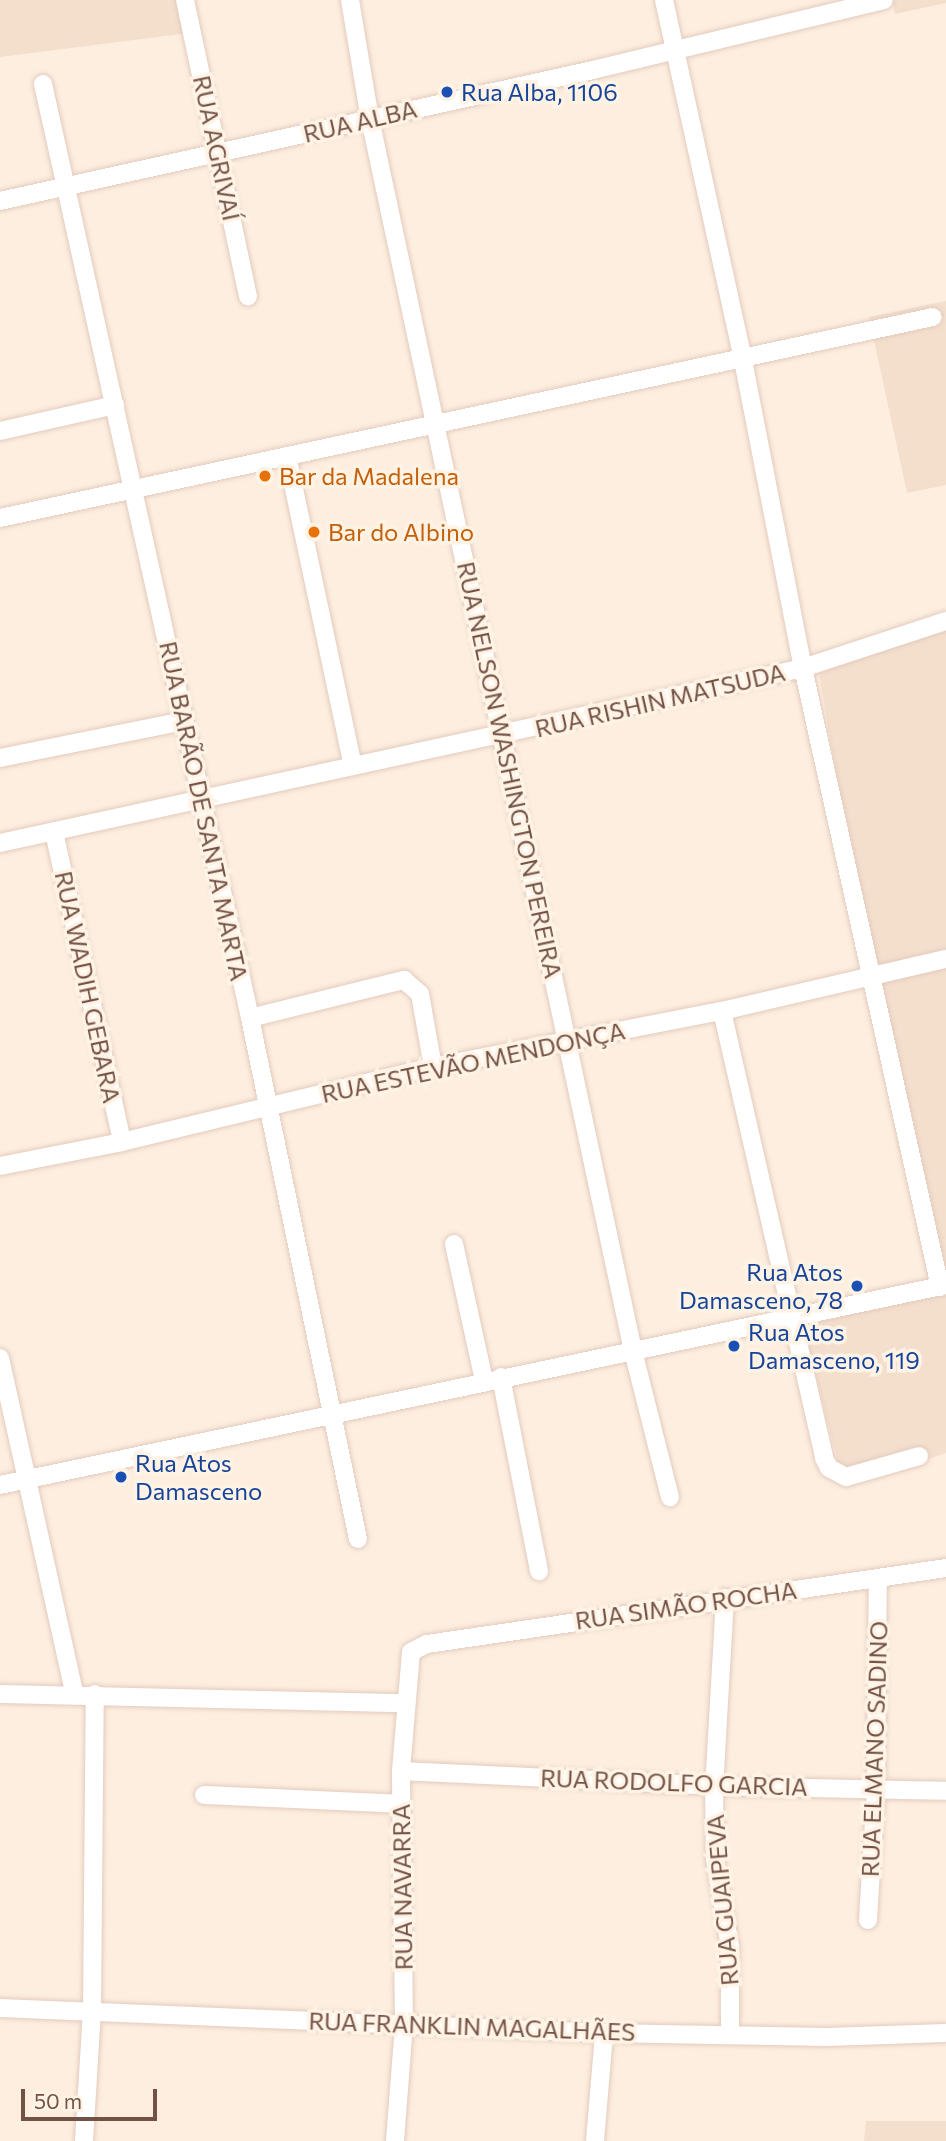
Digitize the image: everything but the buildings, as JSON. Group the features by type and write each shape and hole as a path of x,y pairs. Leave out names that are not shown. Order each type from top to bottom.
{"street":[{"name":"RUA AGRIVAÍ","path":"185,0 248,296"},
{"name":"RUA NELSON WASHINGTON PEREIRA","path":"350,0 370,119 504,735 633,1351 670,1497"},
{"path":"0,1485 492,1379 943,1286 870,975 803,668 743,360 678,51 664,0"},
{"name":"RUA ALBA","path":"0,201 678,51 884,0"},
{"name":"RUA BARÃO DE SANTA MARTA","path":"43,85 250,1018 358,1539"},
{"path":"0,518 933,317"},
{"path":"0,430 116,405"},
{"path":"287,456 353,766"},
{"name":"RUA RISHIN MATSUDA","path":"0,843 803,668 946,621"},
{"path":"0,758 184,721"},
{"name":"RUA WADIH GEBARA","path":"54,832 122,1142"},
{"name":"RUA ESTEVÃO MENDONÇA","path":"0,1166 122,1142 433,1067 722,1011 946,958"},
{"path":"250,1018 404,980 420,994 433,1067"},
{"path":"722,1011 789,1317 829,1468 846,1477 919,1456"},
{"path":"454,1244 492,1379 538,1571"},
{"path":"0,1358 75,1695"},
{"name":"RUA SIMÃO ROCHA","path":"427,1644 725,1598 946,1568"},
{"name":"RUA ELMANO SADINO","path":"868,1920 876,1788 878,1579"},
{"name":"RUA GUAIPEVA","path":"725,1598 714,1786 716,1859 730,1947 730,2034"},
{"name":"RUA NAVARRA","path":"395,2141 404,2024 401,1771 405,1703 408,1660 417,1647 427,1644"},
{"path":"0,1694 405,1703"},
{"path":"84,2141 92,2011 94,1694"},
{"name":"RUA RODOLFO GARCIA","path":"401,1771 714,1786 946,1791"},
{"path":"204,1795 401,1804"},
{"name":"RUA FRANKLIN MAGALHÃES","path":"0,2008 604,2033 827,2037 945,2033"},
{"path":"595,2141 604,2033"}],"shaded area":[{"path":"0,0 190,0 197,32 0,57"},
{"path":"892,0 946,0 946,3 895,14"},
{"path":"946,301 946,485 907,493 869,317"},
{"path":"946,624 946,1453 844,1486 803,1325 940,1286 870,975 819,673"},
{"path":"866,2121 946,2121 946,2141 864,2141"}],"place":[{"name":"Rua Alba, 1106","path":"447,92"},
{"name":"Bar da Madalena","path":"265,476"},
{"name":"Bar do Albino","path":"314,532"},
{"name":"Rua Atos Damasceno, 78","path":"857,1286"},
{"name":"Rua Atos Damasceno, 119","path":"734,1346"},
{"name":"Rua Atos Damasceno","path":"121,1477"}]}
